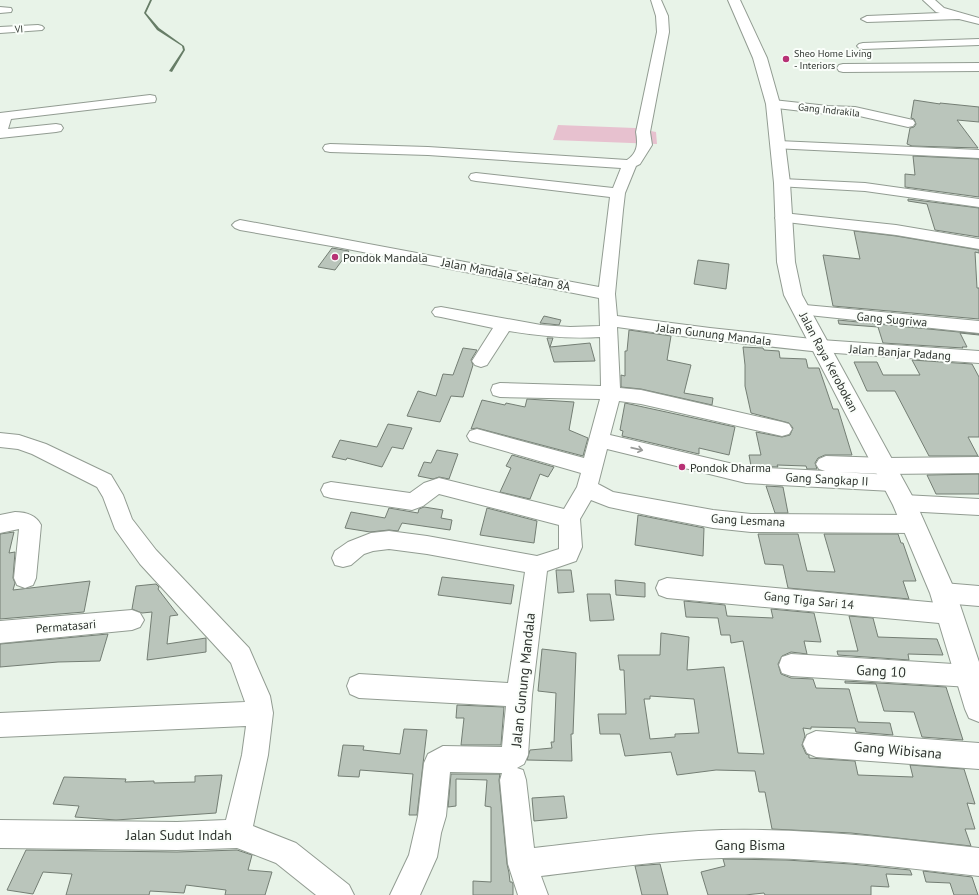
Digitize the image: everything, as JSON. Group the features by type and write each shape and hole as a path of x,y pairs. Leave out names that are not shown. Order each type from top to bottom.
{"main road":[{"name":"Jalan Raya Kerobokan","path":"734,0 760,58 773,104 782,183 783,218 788,275 793,295 904,503 947,604 976,695"}],"street":[{"path":"344,558 356,548 371,542 389,540 427,544 537,564 568,555 571,547 569,520 589,478 611,394 607,294 615,210 618,193 630,164 640,154 644,145 643,132 663,32 662,16 656,0"},
{"path":"928,0 940,10 979,21"},
{"path":"867,19 958,16"},
{"name":"VI","path":"0,30 38,28"},
{"path":"863,46 979,42"},
{"path":"843,68 979,67"},
{"path":"56,128 0,133 5,116 150,98"},
{"name":"Gang Indrakila","path":"773,104 828,110 856,111 908,123"},
{"path":"778,145 979,154"},
{"path":"330,148 428,151 630,164"},
{"path":"476,177 618,193"},
{"path":"782,183 865,187 979,203"},
{"path":"783,218 896,230 979,244"},
{"name":"Jalan Mandala Selatan 8A","path":"240,225 337,242 607,294"},
{"name":"Gang Sugriwa","path":"805,310 979,327"},
{"name":"Jalan Gunung Mandala","path":"441,312 541,331 570,333 609,326 710,334 821,346"},
{"path":"481,361 504,324"},
{"name":"Jalan Banjar Padang","path":"821,346 979,358"},
{"path":"500,390 611,394 641,397 682,408 782,429"},
{"name":"Gang Lesmana","path":"477,436 589,478 609,499 656,509 713,519 751,522 913,524"},
{"name":"Gang Sangkap II","path":"599,440 746,475 888,474"},
{"path":"2,441 19,442 39,449 104,481 112,495 123,523 148,557 240,656 257,696 260,714 255,755 237,834"},
{"path":"826,464 888,474 979,465"},
{"path":"331,490 412,502 421,498 431,487 439,486 569,520"},
{"path":"904,503 979,506"},
{"path":"0,524 22,521 30,525 25,578"},
{"name":"Jalan Gunung Mandala","path":"405,895 423,857 427,833 432,816 436,763 443,759 505,760 515,755 519,695 537,564"},
{"name":"Gang Tiga Sari 14","path":"667,588 947,604 979,596"},
{"name":"Permatasari","path":"0,632 132,620"},
{"name":"Gang 10","path":"791,665 976,695"},
{"path":"359,686 519,695"},
{"path":"0,725 260,714"},
{"name":"Gang Wibisana","path":"816,744 979,756"},
{"path":"513,780 522,864 533,895"},
{"name":"Jalan Sudut Indah","path":"0,834 170,836 237,834 286,853 339,895"},
{"name":"Gang Bisma","path":"522,864 636,849 722,844 817,846 979,862"}],"shaded area":[{"path":"558,125 635,128 656,132 657,144 553,140"}],"building":[{"path":"914,100 979,107 979,122 957,120 978,148 912,146 907,144 910,128 914,127 916,124 914,119 911,118"},
{"path":"913,156 979,159 979,197 905,187 905,174 915,175"},
{"path":"908,199 979,208 979,237 935,230 927,204 908,201"},
{"path":"854,231 896,236 979,250 979,253 975,252 977,288 979,288 979,319 833,306 823,255 860,259"},
{"name":"Pondok Mandala","path":"332,248 349,251 335,270 318,267"},
{"path":"698,260 729,264 726,289 694,284"},
{"path":"544,316 561,320 559,325 540,323"},
{"path":"838,320 979,335 960,333 967,347 962,347 963,348 883,343 878,327 839,324"},
{"path":"629,330 671,336 667,360 691,365 684,393 713,398 712,405 641,389 621,387 621,375 625,376 625,351 627,351"},
{"path":"547,338 553,338 550,347 590,343 595,361 554,362"},
{"path":"743,347 763,348 764,350 779,351 780,358 806,359 808,368 819,368 833,409 838,409 852,455 825,455 818,458 815,463 817,469 807,469 806,466 751,466 749,455 761,455 756,432 782,437 790,435 793,428 789,423 751,413 745,386"},
{"path":"463,348 477,350 471,360 473,365 463,397 451,396 440,422 407,416 418,391 436,396 443,374 453,375"},
{"path":"912,360 972,364 979,377 979,437 968,437 978,456 929,456 895,391 867,391 854,362 877,362 883,375 920,375"},
{"path":"527,399 574,402 569,430 588,438 583,456 477,428 471,429 482,400 505,405 506,403 525,407"},
{"path":"625,403 735,427 729,455 699,448 699,454 622,436 623,431 620,430"},
{"path":"388,424 412,428 403,449 392,447 382,467 347,458 346,460 332,457 340,440 377,447"},
{"path":"437,450 458,454 449,479 439,477 433,479 418,476 424,462 431,463"},
{"path":"512,455 554,467 548,477 540,474 530,499 500,492 511,468 506,466"},
{"path":"979,474 979,494 936,494 927,475"},
{"path":"766,486 783,487 788,513 775,513"},
{"path":"424,507 443,510 441,518 452,520 450,530 402,523 398,531 389,530 370,532 345,528 351,512 385,518 389,508 418,513 419,509"},
{"path":"487,508 537,521 534,543 480,535"},
{"path":"638,515 704,528 703,556 635,545"},
{"path":"14,532 9,553 15,552 13,578 15,583 13,590 90,581 84,612 0,619 0,534"},
{"path":"758,534 798,534 807,571 835,572 824,534 898,534 901,543 903,543 916,581 903,581 909,599 788,588 783,565 765,564"},
{"path":"556,570 571,570 574,592 558,593"},
{"path":"442,577 514,585 511,604 438,595"},
{"path":"615,580 645,583 645,597 616,595"},
{"path":"156,584 159,587 158,589 178,615 170,616 167,644 206,638 206,652 147,660 152,612 142,613 132,609 136,586"},
{"path":"587,594 610,594 614,620 590,621"},
{"path":"684,601 725,605 727,616 773,618 771,609 814,613 821,642 804,641 807,654 791,652 782,656 778,664 781,674 791,678 813,679 816,688 849,689 858,722 890,723 893,735 856,732 855,728 803,728 805,736 802,745 806,754 809,755 809,758 855,761 858,775 913,777 910,765 964,769 975,804 967,803 975,829 965,829 971,846 851,833 772,829 765,792 759,792 755,771 716,770 677,775 671,752 625,756 620,734 600,734 598,714 626,714 624,670 620,670 618,655 660,655 661,633 689,637 687,670 724,667 738,753 764,754 743,641 731,643 730,635 721,635 718,618 686,617","holes":["650,696 694,699 699,733 675,734 675,737 650,739 644,699 650,699"]},
{"path":"849,616 873,618 878,637 937,639 943,655 908,654 909,660 838,655 837,651 858,651"},
{"path":"108,634 100,661 58,662 0,667 0,644"},
{"path":"542,649 576,653 573,734 571,734 572,761 527,760 530,750 552,748 551,742 554,742 556,693 538,691"},
{"path":"845,681 946,687 963,740 922,737 914,712 884,711 876,684 845,683"},
{"path":"457,705 504,707 501,745 461,745 464,718 456,718"},
{"path":"404,729 427,730 417,815 409,815 413,774 360,770 359,777 338,776 343,745 364,746 363,750 400,754"},
{"path":"451,774 500,774 499,780 507,864 510,882 513,884 513,895 473,895 473,881 491,882 491,807 485,806 487,780 456,779 456,806 448,807"},
{"path":"222,775 216,813 116,820 75,817 79,806 53,804 64,777 126,779 125,782 154,781 154,783 195,782 195,776"},
{"path":"564,796 567,818 534,821 532,798"},
{"path":"26,850 177,852 237,850 252,855 248,870 272,872 265,895 225,895 226,890 186,885 184,893 150,891 149,895 66,895 72,874 43,872 33,894 7,890"},
{"path":"723,859 786,860 851,864 910,870 912,875 886,874 889,887 871,886 871,895 765,895 764,893 745,895 708,895 701,872 725,866"},
{"path":"660,864 668,895 642,895 635,866"},
{"path":"923,871 972,877 978,895 954,895 950,883 926,882"}],"waterway":[{"path":"151,0 145,13 158,29 183,46 184,50 171,71"}],"place":[{"name":"Sheo Home Living - Interiors","path":"786,59"},
{"name":"Pondok Mandala","path":"335,257"},
{"name":"Pondok Dharma","path":"682,467"}]}
